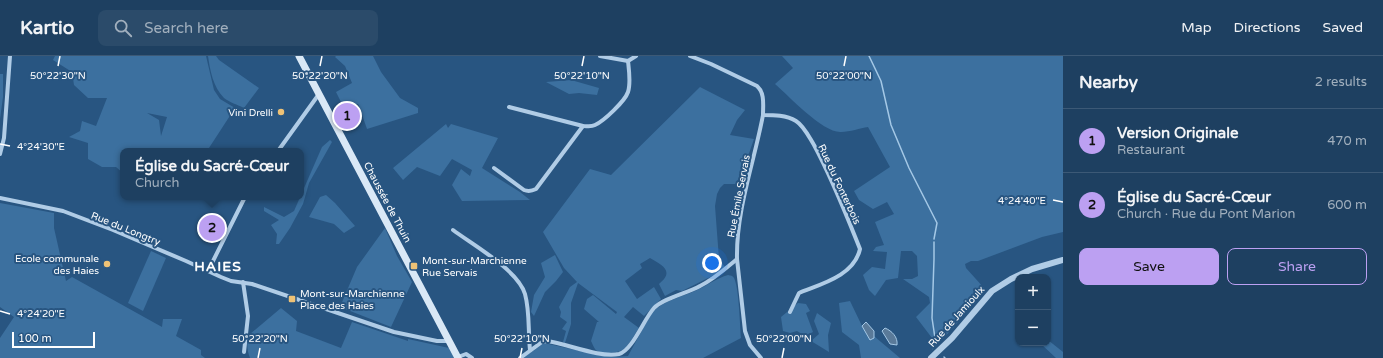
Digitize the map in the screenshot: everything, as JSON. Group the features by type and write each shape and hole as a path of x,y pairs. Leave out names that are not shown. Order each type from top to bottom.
{"main road":[{"name":"Chaussée de Thuin","path":"299,56 458,358"}],"street":[{"path":"0,154 4,138 10,56"},
{"path":"600,56 628,61 636,56"},
{"path":"690,56 711,64 757,86 762,95 763,115"},
{"path":"509,107 583,126 590,126 601,122 624,99 629,91 628,61"},
{"path":"280,148 319,94"},
{"name":"Rue Émile Servais","path":"762,358 750,345 744,331 737,259 737,235 763,115"},
{"name":"Rue du Fonterbois","path":"763,115 791,118 798,122 804,129 824,164 860,249 853,264 842,275 834,280 799,293 790,312"},
{"path":"494,168 524,190 530,192 533,191 583,126"},
{"name":"Rue du Longtry","path":"0,198 63,211 113,230 231,281 243,282 394,332 437,341 449,341"},
{"path":"208,271 244,200"},
{"path":"453,230 511,272 519,282 525,295 527,307 530,350"},
{"path":"520,358 542,342 547,341 598,353 623,353 658,304 699,287 717,276 737,259"},
{"name":"Rue de Jamioulx","path":"931,358 952,338 992,291 1011,279 1032,269 1063,260"},
{"path":"243,282 248,316 244,352"},
{"path":"458,358 466,354 472,358"}],"shaded area":[{"path":"55,56 206,56 214,90 220,99 235,108 209,148 120,148 120,170 116,167 102,167 88,159 88,143 69,137 80,131 82,121 96,126 107,98 88,98 74,85 72,72 53,60","holes":["147,113 167,117 161,136 159,120"]},
{"path":"208,56 216,56 219,60 259,88 244,108 224,98 220,94 213,78"},
{"path":"373,56 381,72 400,98 418,108 418,113 367,129 358,104 344,108 336,92 352,83 345,66 335,57"},
{"path":"782,56 1063,56 1063,232 1042,237 978,261 971,261 965,264 966,268 984,288 954,327 932,350 932,338 916,317 930,303 929,297 903,279 912,279 918,276 917,256 912,251 901,251 898,278 886,280 875,296 869,290 863,275 872,267 885,269 887,252 873,251 876,247 884,245 875,222 894,214 887,202 873,209 859,200 854,191 890,167 868,127 841,132 825,127 797,105 775,84 793,68"},
{"path":"0,74 3,74 3,97 0,119"},
{"path":"571,80 599,88 597,95 579,93 569,94 546,82"},
{"path":"700,87 745,110 737,120 730,135 754,139 736,184 724,184 717,194 715,206 719,259 725,267 714,275 682,291 676,290 665,296 659,284 666,275 665,269 659,263 650,258 640,264 642,268 625,281 637,299 654,287 661,299 644,316 633,307 624,317 639,328 624,349 612,353 599,352 594,348 591,341 597,322 599,322 584,309 587,299 593,295 616,314 617,312 578,283 571,303 571,324 565,343 563,342 566,331 562,329 567,322 560,317 561,312 559,307 570,287 577,282 564,268 543,232 590,169 611,175"},
{"path":"446,124 448,128 451,124 498,138 482,168 530,200 462,201 452,185 461,169 470,176 472,170 452,159 440,176 417,167 403,180 393,168"},
{"path":"330,140 332,142 309,183 303,204 290,228 279,244 276,244 277,234 271,225 279,220 264,211 264,207 284,217 294,211 299,200 304,200 304,188 322,147"},
{"path":"326,195 355,226 344,233 334,224 309,217 320,197"},
{"path":"0,203 54,213 54,228 66,281 72,277 162,327 163,319 182,319 176,336 201,350 201,355 205,358 0,358 0,338 14,317 0,307"},
{"path":"385,228 397,256 412,282 391,327 340,307 357,267"},
{"path":"151,251 166,258 143,311 128,303"},
{"path":"555,255 563,272 545,292 534,316 531,312 534,295 545,277 541,263"},
{"path":"728,275 733,277 736,283 741,338 703,358 523,358 544,343 603,356 628,356 652,312 668,302"},
{"path":"850,301 862,326 900,358 861,358 859,345 842,332 839,303"},
{"path":"798,303 806,304 810,311 806,313 813,332 805,336 797,331 790,333 783,331 781,317"},
{"path":"281,308 297,321 296,331 341,348 352,322 408,341 408,339 449,348 454,358 250,358 247,346 250,334"},
{"path":"817,313 831,323 828,335 829,352 811,341 819,334 814,321"},
{"path":"866,322 874,331 874,338 870,340 862,326"},
{"path":"885,328 897,339 897,345 890,344 882,331"},
{"path":"1051,342 1063,352 1063,358 1056,358 1043,346 1051,346"}],"waterway":[{"path":"869,56 881,81 891,125 909,168 937,223 934,239"},
{"path":"934,242 932,318 935,338"}],"place":[{"name":"Vini Drelli","path":"281,112"},
{"name":"Version Originale","path":"347,116"},
{"name":"Église du Sacré-Cœur","path":"212,228"},
{"name":"Ecole communale des Haies","path":"107,264"},
{"name":"Mont-sur-Marchienne Rue Servais","path":"414,266"},
{"name":"Mont-sur-Marchienne Place des Haies","path":"292,299"}],"district":[{"name":"HAIES","path":"218,266"}]}
